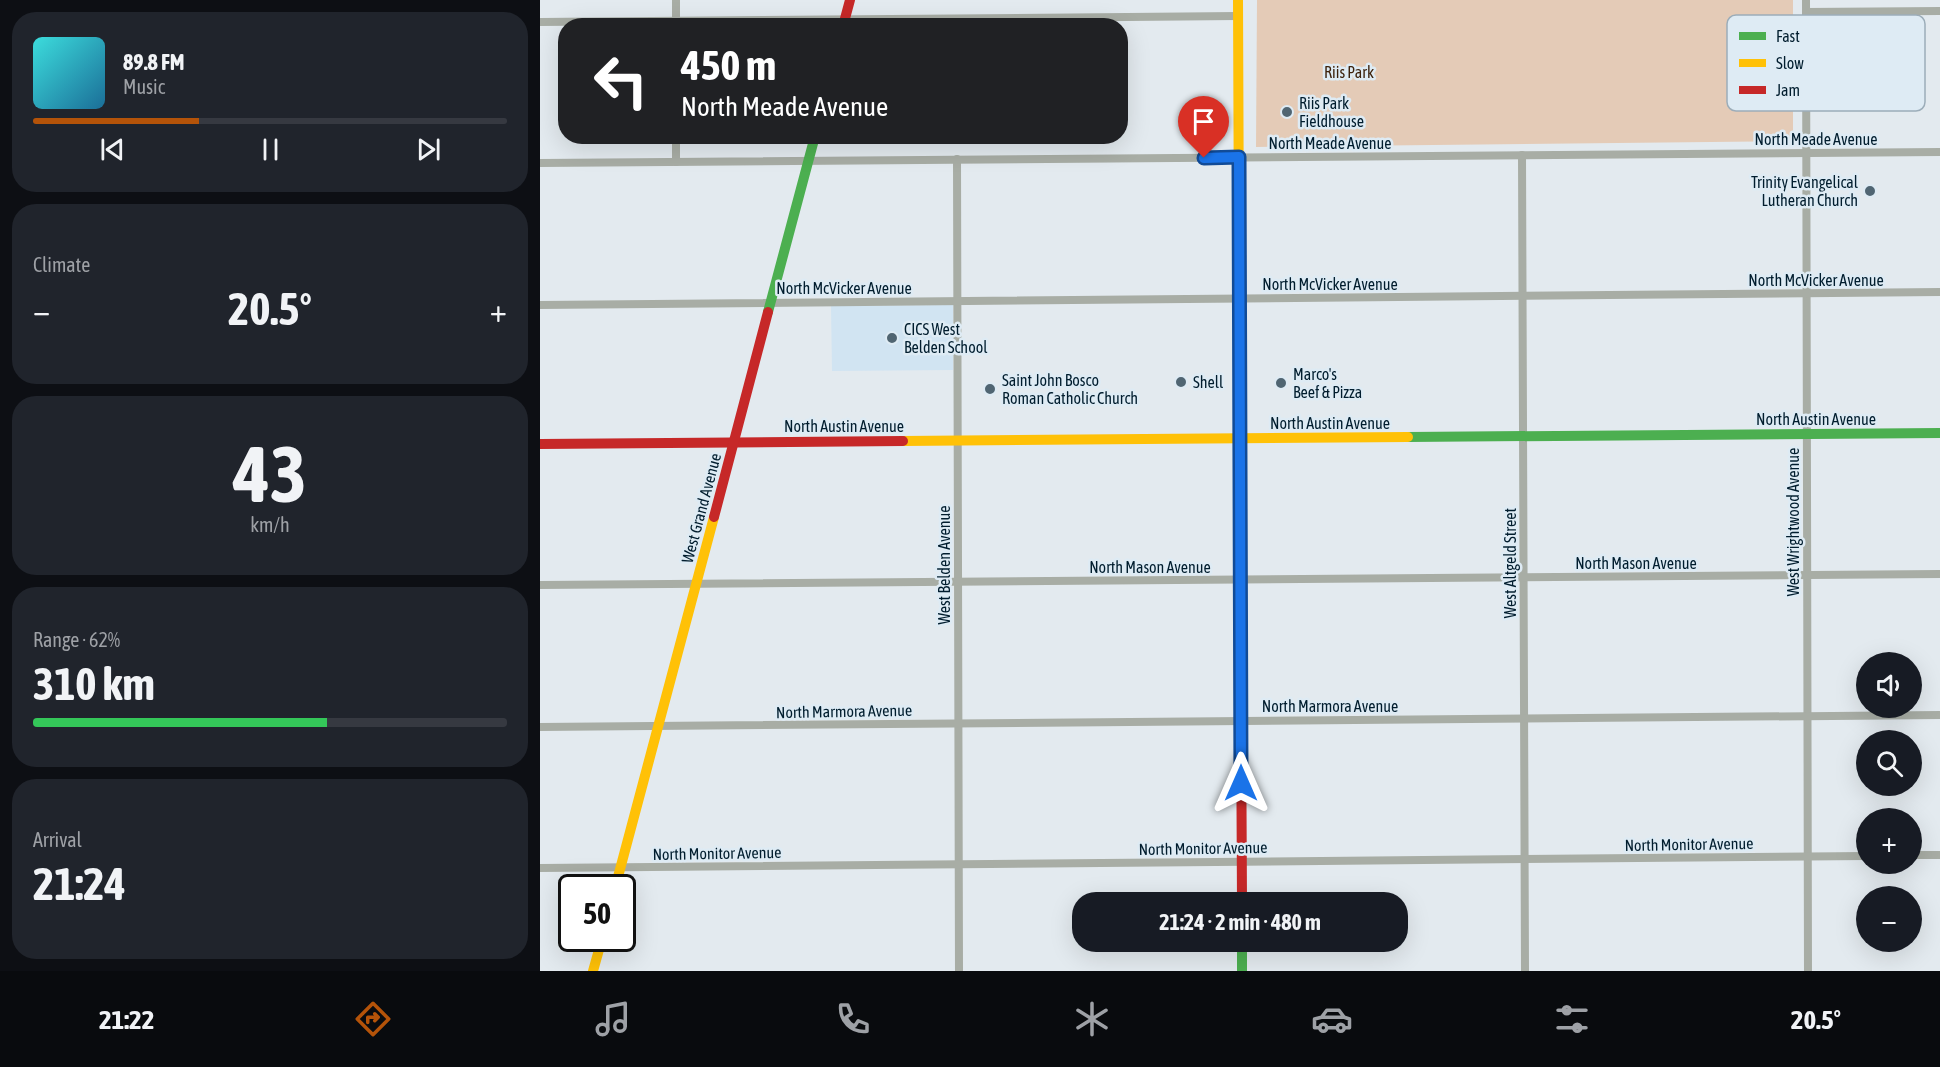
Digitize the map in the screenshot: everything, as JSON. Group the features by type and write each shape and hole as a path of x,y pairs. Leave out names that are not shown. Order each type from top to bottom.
{"main road":[{"path":"845,18 850,0"},
{"path":"1238,0 1242,892"},
{"name":"West Grand Avenue","path":"619,874 813,144"},
{"name":"North Austin Avenue","path":"540,444 1940,433"},
{"path":"593,971 598,952"},
{"path":"1242,952 1242,971"}],"street":[{"path":"676,0 676,18"},
{"name":"West Wrightwood Avenue","path":"1806,0 1806,12"},
{"path":"1806,12 1940,11"},
{"path":"1125,18 1238,16"},
{"path":"540,22 558,22"},
{"name":"West Wrightwood Avenue","path":"1806,111 1808,971"},
{"path":"676,144 676,162"},
{"name":"North Meade Avenue","path":"540,163 1940,152"},
{"name":"West Altgeld Street","path":"1522,155 1525,971"},
{"name":"West Belden Avenue","path":"957,159 959,971"},
{"name":"North McVicker Avenue","path":"540,305 1940,292"},
{"name":"North Mason Avenue","path":"540,585 1940,574"},
{"name":"North Marmora Avenue","path":"540,727 1940,715"},
{"path":"1922,855 1940,855"},
{"name":"North Monitor Avenue","path":"540,868 1856,856"}],"shaded area":[{"name":"CICS West Belden School","path":"953,305 953,370 832,371 831,306"}],"green space":[{"name":"Riis Park","path":"1257,0 1793,0 1793,15 1727,15 1727,111 1793,111 1793,141 1256,147"}],"traffic: fast":[{"path":"768,312 813,144"},
{"path":"1408,437 1940,433"},
{"path":"1242,952 1242,971"}],"traffic: slow":[{"path":"1238,0 1240,503"},
{"path":"903,441 1408,437"},
{"path":"619,874 714,517"},
{"path":"593,971 598,952"}],"traffic: jam":[{"path":"845,18 850,0"},
{"path":"714,517 768,312"},
{"path":"540,444 903,441"},
{"path":"1240,503 1242,892"}],"place":[{"name":"Riis Park Fieldhouse","path":"1287,112"},
{"name":"Trinity Evangelical Lutheran Church","path":"1870,191"},
{"name":"CICS West Belden School","path":"892,338"},
{"name":"Shell","path":"1181,382"},
{"name":"Marco's Beef & Pizza","path":"1281,383"},
{"name":"Saint John Bosco Roman Catholic Church","path":"990,389"}],"route":[{"path":"1204,158 1239,157 1241,783"}]}
